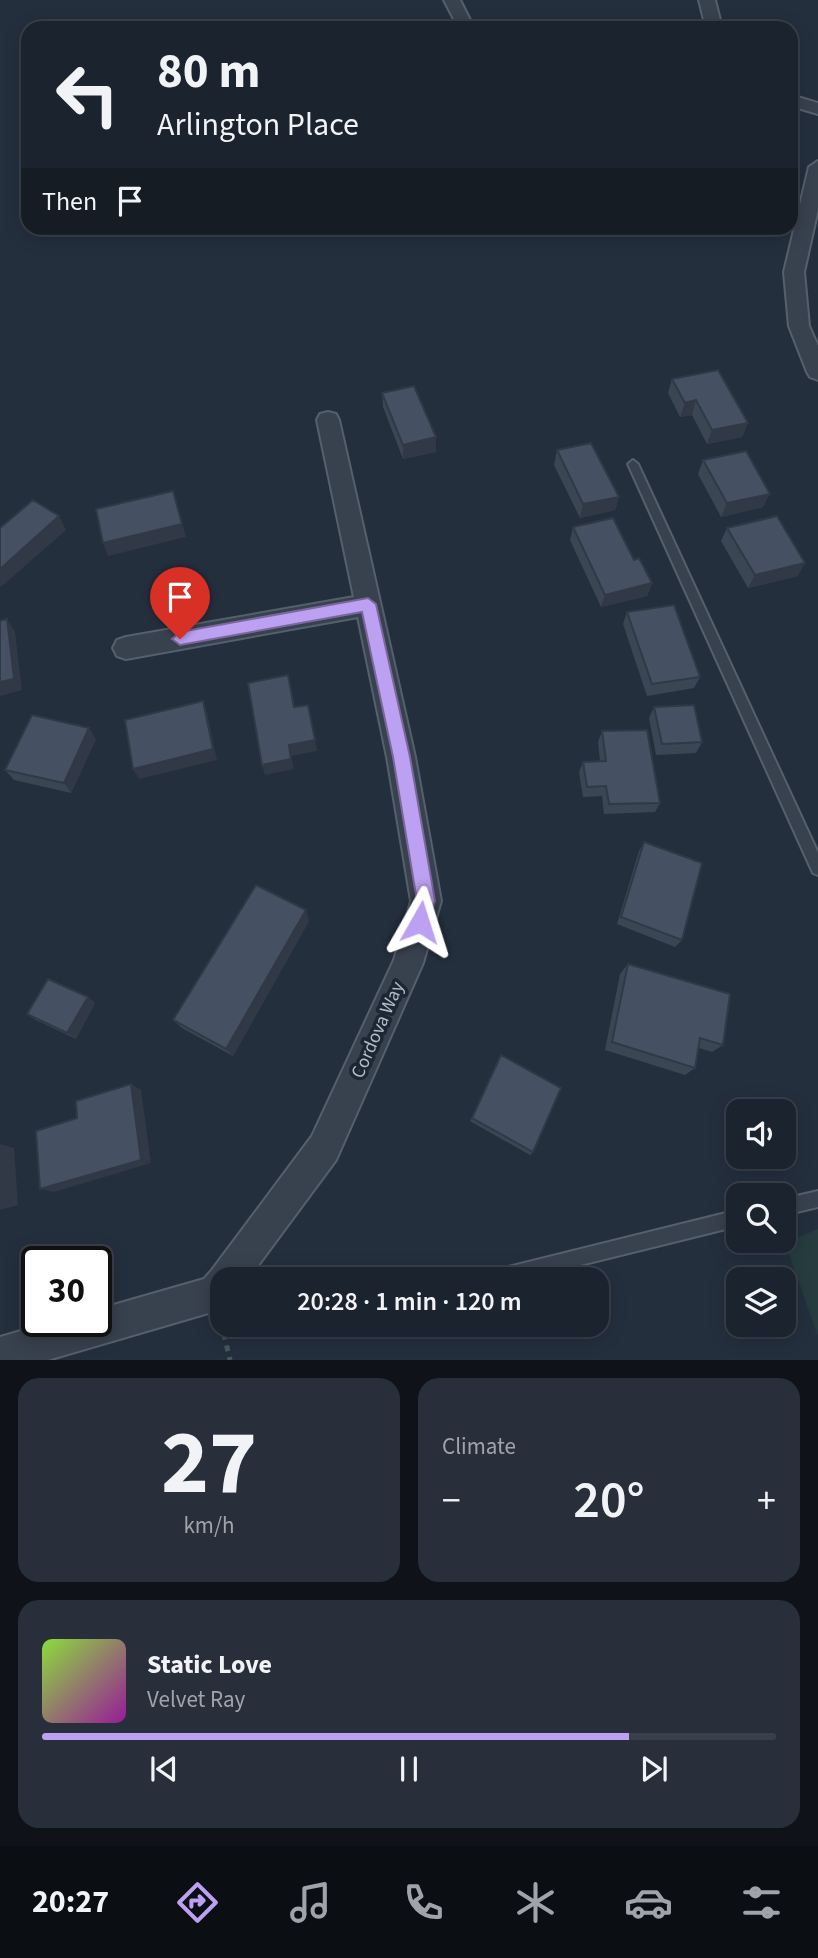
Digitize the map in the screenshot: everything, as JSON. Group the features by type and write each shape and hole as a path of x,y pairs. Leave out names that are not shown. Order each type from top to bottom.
{"street":[{"path":"452,0 462,21"},
{"path":"707,0 712,21"},
{"path":"798,103 818,110"},
{"path":"818,167 794,272 799,326 818,372"},
{"name":"Cordova Way","path":"236,1267 324,1148 408,963 426,901 401,757 328,420"},
{"path":"126,648 368,604"},
{"name":"Cordova Way","path":"0,1355 210,1291"}],"lane":[{"path":"633,464 818,868"},
{"path":"796,1204 818,1199"},
{"path":"540,1267 726,1221"}],"green space":[{"path":"818,1229 818,1336 796,1274 796,1267 794,1267 789,1253 796,1253 796,1238"}],"building":[{"path":"718,370 748,423 712,430 696,400 685,403 672,379"},
{"path":"414,386 436,437 403,445 382,393"},
{"path":"591,443 619,497 583,504 557,450"},
{"path":"746,451 770,494 727,503 703,460"},
{"path":"173,491 182,524 103,543 96,509"},
{"path":"33,500 59,516 0,569 0,528"},
{"path":"777,516 805,563 755,575 727,528"},
{"path":"613,518 634,560 639,558 652,583 605,595 573,527"},
{"path":"674,605 700,677 652,684 627,612"},
{"path":"7,619 14,679 0,682 0,621"},
{"path":"288,675 294,707 308,705 315,740 289,745 291,759 262,765 248,683"},
{"path":"203,701 213,749 133,769 125,720"},
{"path":"694,705 702,742 662,744 654,707"},
{"path":"32,715 89,728 64,783 5,770"},
{"path":"647,730 660,803 609,804 606,786 587,787 583,762 606,761 602,731"},
{"path":"644,842 702,863 682,940 621,917"},
{"path":"256,885 306,910 226,1049 173,1020"},
{"path":"628,964 730,994 723,1045 700,1038 695,1068 612,1042"},
{"path":"48,979 88,997 67,1033 27,1014"},
{"path":"501,1055 561,1088 533,1152 472,1118"},
{"path":"131,1084 141,1160 40,1189 36,1131 77,1118 76,1101"},
{"path":"0,1168 2,1203 0,1204"}],"route":[{"path":"180,639 368,604 401,757 426,901 420,922"}]}
